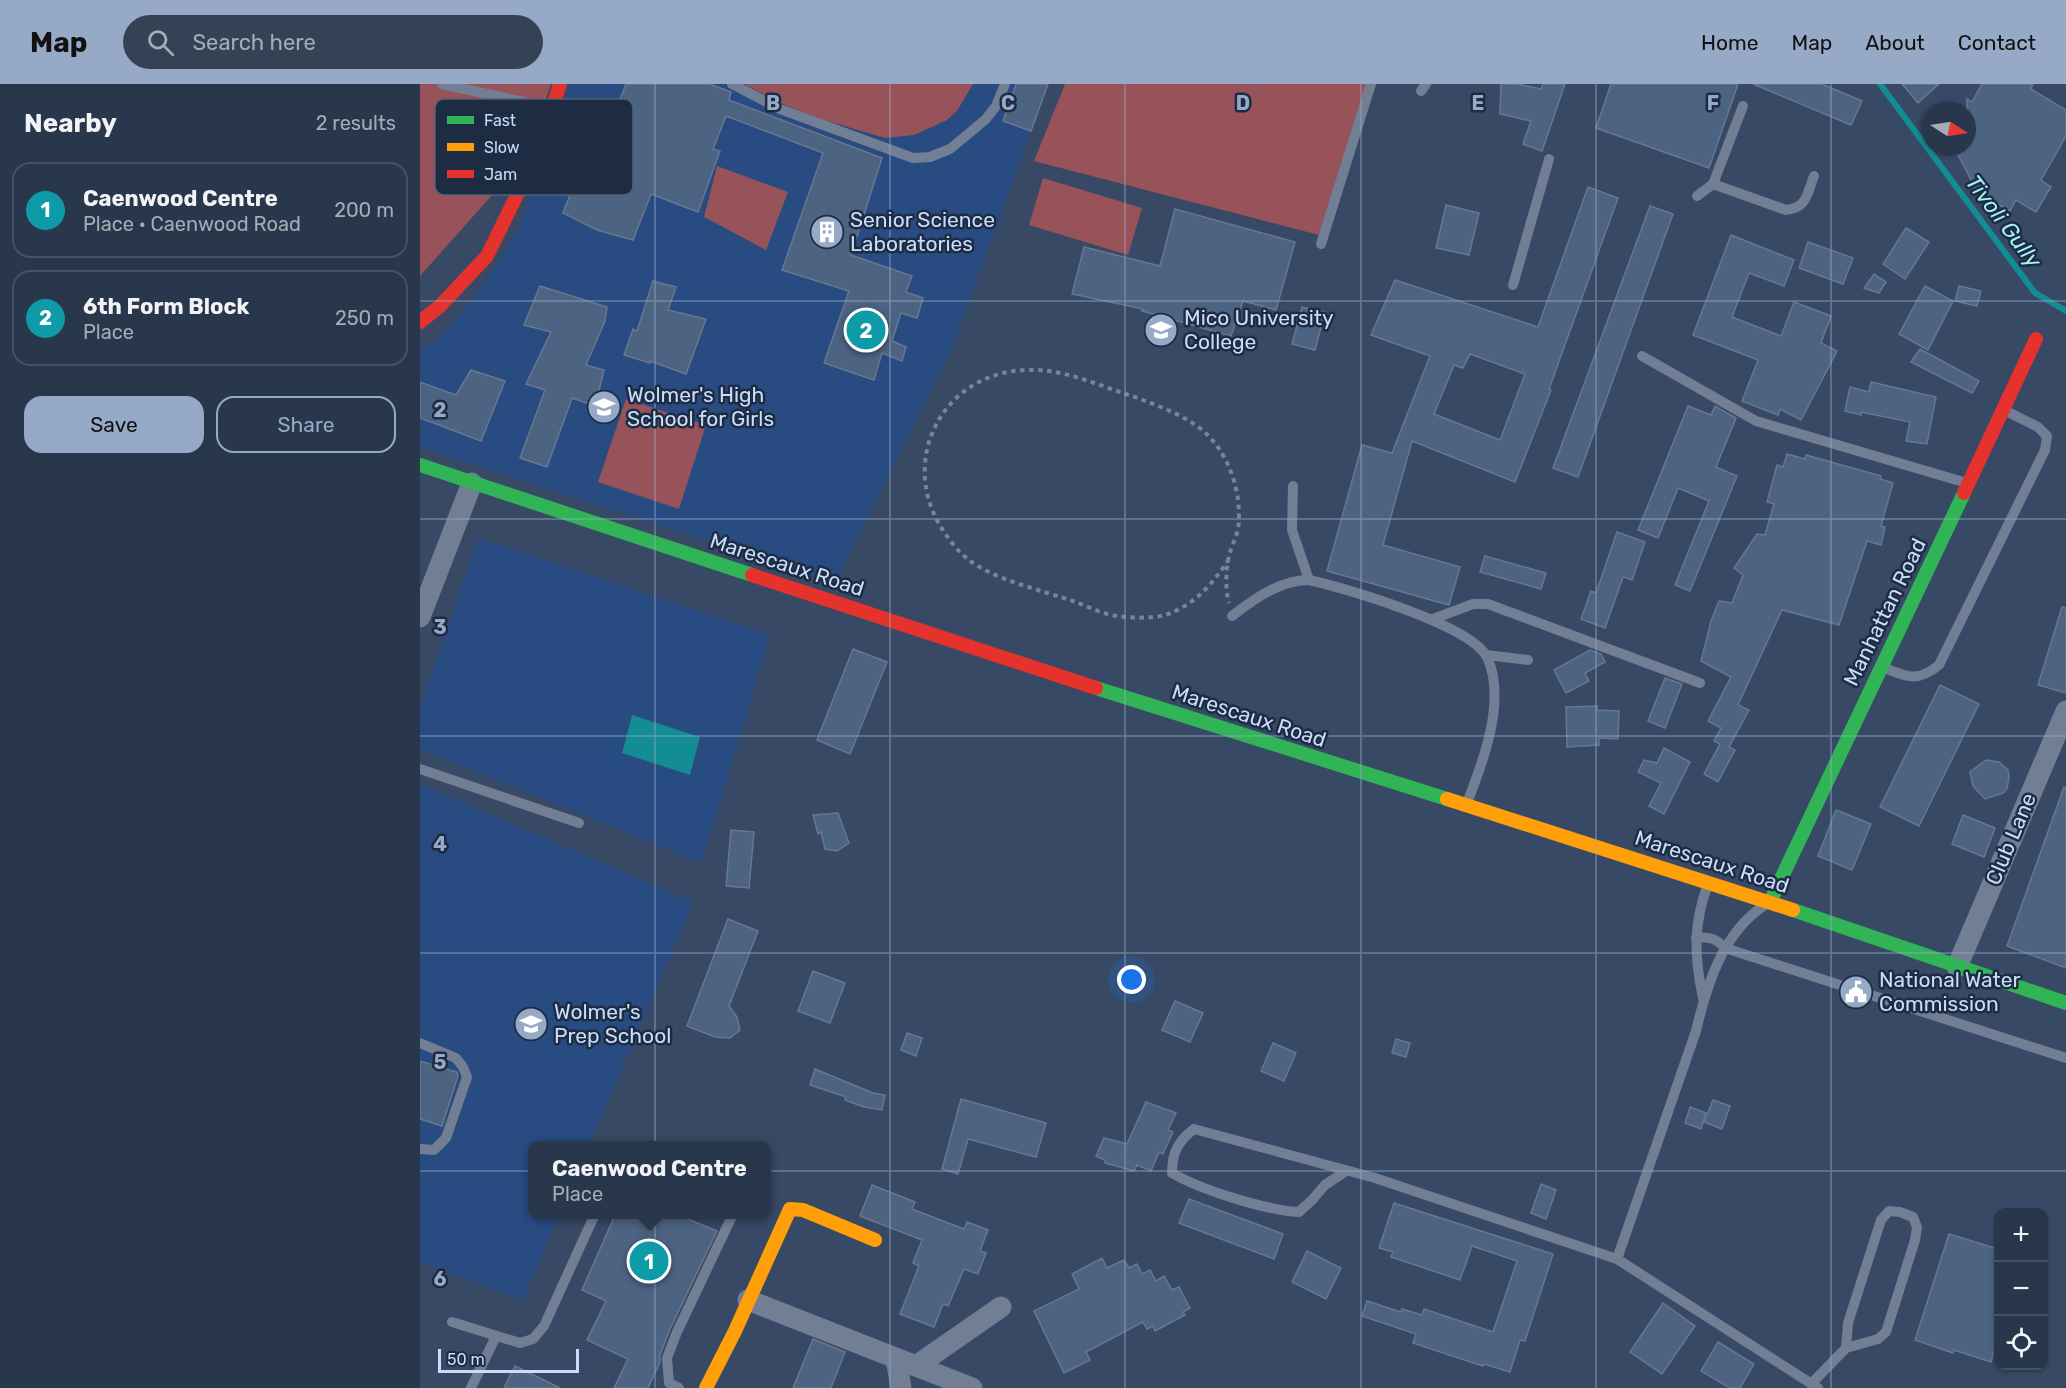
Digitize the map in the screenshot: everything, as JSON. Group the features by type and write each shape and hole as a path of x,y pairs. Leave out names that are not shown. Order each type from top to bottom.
{"main road":[{"path":"554,99 560,84"},
{"path":"420,322 440,306 487,256 517,195"},
{"name":"Manhattan Road","path":"1770,902 1970,484 2036,339"},
{"name":"Marescaux Road","path":"420,465 1015,662 1770,902 2066,1003"},
{"path":"706,1388 735,1331 790,1209 802,1210 875,1240"}],"street":[{"path":"420,617 472,483"},
{"name":"Club Lane","path":"1957,967 2066,711"},
{"path":"748,1300 972,1388"},
{"path":"901,1388 906,1363 1001,1307"}],"lane":[{"path":"442,84 510,99"},
{"path":"732,84 780,109 913,158 930,157 950,149 986,119 996,106 1005,84"},
{"path":"1321,244 1371,84"},
{"path":"1697,196 1713,184 1743,106"},
{"path":"1513,285 1549,159"},
{"path":"1713,184 1786,210 1796,209 1803,205 1814,176"},
{"path":"1642,356 1756,421 1970,484"},
{"path":"1881,666 1906,677 1918,677 1928,674 1939,665 2045,450 2047,436 2038,427 2004,410"},
{"path":"1293,486 1292,530 1309,580"},
{"path":"1232,616 1252,601 1292,580 1309,580 1433,620 1467,638 1486,655 1492,672 1494,711 1483,763 1466,806"},
{"path":"1433,620 1473,604 1488,604 1700,683"},
{"path":"1486,655 1528,660"},
{"path":"420,769 579,823"},
{"path":"1703,998 1696,956 1696,938 1700,908 1709,883"},
{"path":"1617,1259 1696,1031 1703,998 1717,963 1740,926 1753,913 1770,902"},
{"path":"1696,938 1704,936 1712,938 1725,948 2066,1058"},
{"path":"420,1043 456,1058 463,1066 467,1077 446,1138 434,1150 420,1149"},
{"path":"1346,1171 1325,1185 1299,1212 1278,1211 1188,1182 1172,1173 1172,1158 1185,1136 1194,1129 1375,1178 1617,1259 1814,1386 1846,1348 1878,1339 1886,1332 1915,1240 1917,1227 1913,1217 1889,1211 1881,1220 1848,1323 1846,1348"},
{"path":"453,1322 520,1342 533,1340 544,1326 593,1219"},
{"path":"679,1388 669,1383 667,1358 676,1332 731,1219"},
{"path":"471,1388 496,1336"}],"path":[{"path":"1228,559 1215,581 1192,602 1167,614 1147,617 1115,616 992,573 969,560 947,536 931,510 925,488 924,460 933,429 945,409 962,392 985,378 1005,372 1029,370 1056,371 1152,403 1197,426 1217,446 1230,468 1237,492 1238,530 1228,559 1227,598 1232,616"}],"shaded area":[{"path":"420,84 551,84 546,99 435,99 435,195 492,195 420,276"},
{"path":"570,84 1048,84 952,348 834,584 420,447 420,350 437,341 477,294 519,228 531,195 633,195 633,99 565,99"},
{"path":"744,84 973,84 957,111 947,120 914,135 885,138 821,119 778,102"},
{"path":"1065,84 1367,84 1319,235 1034,161"},
{"path":"717,166 788,192 766,250 704,217"},
{"path":"1043,178 1142,208 1128,255 1029,225"},
{"path":"626,399 706,425 679,509 598,482"},
{"path":"478,538 770,635 702,863 420,749 420,709"},
{"path":"632,715 700,737 690,775 622,753"},
{"name":"Wolmer's Prep School","path":"420,784 693,902 591,1141 528,1141 528,1219 557,1219 523,1300 420,1262"}],"building":[{"path":"626,84 710,84 731,92 729,100 882,158 851,255 912,276 906,292 923,298 917,318 901,313 892,341 906,347 902,361 882,353 874,380 824,363 849,291 782,270 823,153 726,116 713,149 720,151 698,212 651,194 633,240 597,230 563,213 570,195 633,195 633,99 620,99"},
{"path":"1016,84 1048,84 1031,131 1003,121"},
{"path":"1501,84 1517,84 1541,89 1543,84 1565,84 1542,151 1523,144 1531,121 1500,114"},
{"path":"1611,84 1738,84 1709,168 1596,128"},
{"path":"1753,84 1822,84 1862,101 1851,125"},
{"path":"1902,84 1939,84 1918,103"},
{"path":"1982,84 2033,84 2031,89 2066,110 2066,136 2041,180 2051,187 2036,212 2016,200 2010,211 1978,193 1959,156 1976,156 1976,102 1972,102"},
{"path":"1588,187 1618,198 1549,389 1551,390 1515,482 1412,441 1383,545 1460,567 1449,605 1327,571 1362,445 1392,453 1430,356 1371,335 1395,280 1538,327","holes":["1470,354 1525,374 1500,440 1434,414 1454,365 1463,368"]},
{"path":"1446,205 1479,213 1469,255 1436,248"},
{"path":"1650,206 1673,214 1578,477 1553,468"},
{"path":"1175,209 1295,242 1276,310 1243,301 1231,336 1142,311 1143,309 1072,294 1084,247 1160,266"},
{"path":"1906,228 1929,242 1905,279 1883,264"},
{"path":"1731,235 1794,260 1784,286 1749,273 1732,317 1781,336 1794,302 1831,316 1821,343 1837,351 1801,420 1780,409 1778,415 1742,401 1758,360 1693,335"},
{"path":"1808,242 1853,258 1843,284 1799,268"},
{"path":"1874,274 1886,282 1879,293 1864,288"},
{"path":"653,281 676,287 668,310 706,319 686,374 650,361 650,363 624,355 633,329 637,331"},
{"path":"540,286 607,307 605,321 586,365 604,370 595,406 572,398 547,467 520,458 545,390 526,384 551,332 524,325"},
{"path":"1925,286 1953,301 1928,350 1899,334"},
{"path":"1959,286 1981,291 1977,306 1955,301"},
{"path":"1302,307 1325,312 1315,350 1292,344"},
{"path":"1920,349 1979,381 1972,393 1911,362"},
{"path":"471,370 505,381 481,441 420,418 420,382 456,395"},
{"path":"1871,382 1936,397 1927,444 1906,441 1910,422 1845,411 1850,387 1869,392"},
{"path":"1688,406 1711,415 1715,406 1736,418 1716,467 1737,476 1690,591 1675,585 1709,501 1678,488 1658,538 1638,530"},
{"path":"1787,454 1805,459 1806,455 1881,476 1880,479 1893,483 1881,526 1885,527 1881,545 1867,541 1839,625 1782,610 1738,705 1749,710 1729,747 1735,750 1718,782 1704,774 1720,744 1714,741 1721,728 1708,721 1731,677 1701,661 1711,621 1719,601 1732,603 1743,575 1734,568 1757,534 1765,535 1774,504 1767,502 1777,465 1783,467"},
{"path":"1617,532 1645,542 1632,580 1623,577 1605,628 1581,619 1591,591 1596,593"},
{"path":"1485,556 1546,573 1541,589 1480,572"},
{"path":"2062,607 2066,608 2066,693 2038,685"},
{"path":"853,649 887,662 850,754 817,740"},
{"path":"1590,650 1601,654 1605,662 1585,673 1589,681 1566,693 1554,670"},
{"path":"1665,678 1682,684 1665,728 1648,721"},
{"path":"1940,685 1979,704 1919,826 1880,807"},
{"path":"1597,706 1597,710 1619,711 1618,739 1599,738 1599,745 1567,747 1566,707"},
{"path":"1664,748 1690,762 1664,814 1649,806 1661,783 1638,772 1644,760 1657,763"},
{"path":"1986,760 1999,762 2008,770 2009,777 2007,789 2003,793 1985,799 1973,786 1970,772"},
{"path":"2064,787 2066,788 2066,968 2007,946"},
{"path":"1836,810 1871,824 1852,870 1818,856"},
{"path":"838,813 849,843 837,851 825,849 821,832 818,834 813,815"},
{"path":"1963,815 1995,828 1984,857 1952,844"},
{"path":"731,830 754,832 749,888 726,886"},
{"path":"728,919 758,931 729,1006 737,1017 740,1030 730,1038 715,1037 687,1026"},
{"path":"813,971 845,983 830,1023 798,1011"},
{"path":"1175,1001 1203,1013 1190,1042 1162,1030"},
{"path":"907,1033 922,1038 916,1056 901,1050"},
{"path":"1396,1039 1410,1043 1406,1057 1392,1053"},
{"path":"1273,1043 1296,1053 1284,1081 1261,1071"},
{"path":"420,1061 457,1072 458,1076 442,1126 420,1119"},
{"path":"815,1069 873,1093 885,1095 882,1110 864,1107 845,1100 846,1097 810,1085"},
{"path":"961,1099 1046,1123 1036,1157 968,1139 958,1174 942,1169"},
{"path":"1713,1100 1730,1106 1722,1129 1704,1122"},
{"path":"1146,1102 1176,1113 1168,1130 1173,1132 1163,1154 1159,1152 1151,1171 1137,1165 1134,1171 1105,1163 1105,1160 1096,1156 1104,1138 1127,1144"},
{"path":"1690,1107 1706,1113 1701,1129 1685,1123"},
{"path":"1541,1184 1556,1190 1546,1219 1531,1213"},
{"path":"872,1185 915,1202 912,1209 964,1229 967,1222 988,1230 980,1251 986,1253 978,1274 964,1269 948,1306 943,1304 934,1327 900,1314 919,1266 913,1263 922,1240 860,1216"},
{"path":"1189,1199 1283,1234 1274,1259 1179,1223"},
{"path":"1394,1203 1553,1254 1525,1341 1520,1340 1510,1372 1484,1364 1483,1366 1413,1343 1416,1334 1362,1316 1367,1301 1401,1312 1402,1309 1422,1315 1424,1309 1493,1332 1517,1261 1472,1246 1460,1280 1391,1257 1393,1252 1379,1248"},
{"path":"613,1219 688,1219 717,1231 670,1329 660,1355 660,1362 648,1388 614,1388 628,1359 587,1340 606,1301 582,1290"},
{"path":"1949,1234 1994,1248 1994,1351 1991,1362 1954,1350 1953,1353 1915,1340"},
{"path":"1307,1251 1341,1268 1326,1299 1292,1282"},
{"path":"1102,1258 1107,1268 1124,1260 1129,1268 1137,1264 1142,1274 1150,1270 1156,1281 1164,1276 1172,1290 1179,1287 1190,1308 1183,1312 1185,1315 1155,1331 1153,1326 1147,1329 1143,1322 1086,1352 1090,1360 1064,1373 1034,1311 1079,1289 1072,1274"},
{"path":"1663,1303 1695,1326 1662,1374 1630,1352"},
{"path":"813,1339 845,1352 831,1388 793,1388"},
{"path":"1718,1342 1754,1364 1740,1388 1730,1388 1701,1371"},
{"path":"515,1366 560,1388 504,1388"}],"waterway":[{"name":"Tivoli Gully","path":"1880,84 2035,293 2066,311"}],"traffic: fast":[{"path":"420,465 752,575"},
{"path":"1770,902 1964,493"},
{"path":"1096,688 1447,799"},
{"path":"1793,910 2066,1003"}],"traffic: slow":[{"path":"1447,799 1793,910"},
{"path":"706,1388 735,1331 790,1209 803,1210 875,1240"}],"traffic: jam":[{"path":"555,99 560,84"},
{"path":"420,322 440,306 487,256 517,195"},
{"path":"1964,493 2036,339"},
{"path":"752,575 1096,688"}],"place":[{"name":"Senior Science Laboratories","path":"827,232"},
{"name":"6th Form Block","path":"866,330"},
{"name":"Mico University College","path":"1161,330"},
{"name":"Wolmer's High School for Girls","path":"604,407"},
{"name":"National Water Commission","path":"1856,992"},
{"name":"Wolmer's Prep School","path":"531,1024"},
{"name":"Caenwood Centre","path":"649,1261"}]}
